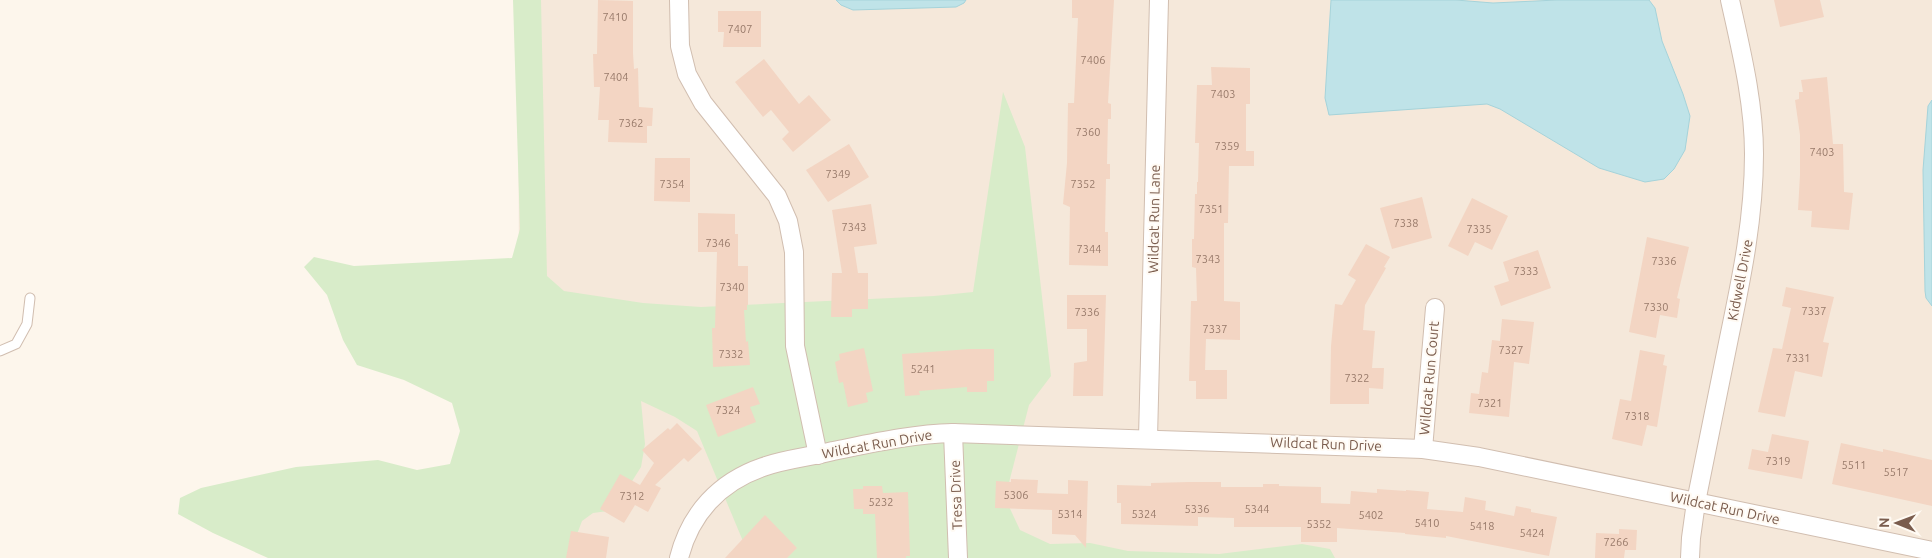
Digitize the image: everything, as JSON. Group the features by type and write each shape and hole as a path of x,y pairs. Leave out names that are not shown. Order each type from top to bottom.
{"street":[{"path":"679,0 680,46 687,74 704,103 777,196 788,221 794,252 795,346 818,455"},
{"name":"Wildcat Run Lane","path":"1148,438 1159,0"},
{"name":"Kidwell Drive","path":"1690,558 1696,502 1744,266 1752,205 1754,152 1749,94 1730,0"},
{"name":"Wildcat Run Court","path":"1423,449 1436,308"},
{"name":"Wildcat Run Drive","path":"680,558 684,540 701,510 732,481 764,466 900,438 953,433 1148,438 1423,449 1472,456 1932,551"},
{"name":"Tresa Drive","path":"953,433 958,558"}],"lane":[{"path":"0,351 16,344 28,324 30,298"}],"shaded area":[{"path":"518,0 1932,0 1932,558 520,558"}],"green space":[{"path":"513,0 541,0 547,276 564,291 643,303 701,307 934,296 973,292 1003,92 1025,147 1051,376 1029,405 1005,498 1020,530 1050,544 1090,543 1128,551 1219,554 1302,544 1330,549 1335,558 750,558 697,431 675,417 641,401 645,444 641,467 622,497 608,511 593,513 582,521 568,558 268,558 213,533 178,514 180,498 201,488 296,467 378,460 417,470 450,464 460,431 452,403 404,380 357,365 343,340 327,295 304,267 314,257 354,266 512,258 520,229"}],"water":[{"path":"836,0 966,0 956,7 853,10 841,5"},
{"path":"1331,0 1456,0 1493,3 1557,0 1649,0 1655,8 1662,41 1690,116 1685,150 1674,169 1664,179 1645,182 1599,168 1500,109 1487,104 1329,115 1325,98"},
{"path":"1932,100 1932,306 1926,298 1925,291 1923,170 1928,106"}],"building":[{"path":"598,0 633,1 633,53 634,69 638,68 639,107 653,108 652,126 647,126 647,143 608,142 609,120 598,120 600,87 594,87 593,54 597,54"},
{"path":"1072,0 1114,0 1108,103 1111,104 1111,119 1108,119 1107,164 1110,164 1110,179 1106,179 1105,232 1108,232 1108,266 1069,265 1070,207 1063,204 1067,163 1068,103 1074,103 1078,18 1072,18"},
{"path":"1774,0 1820,0 1824,17 1780,27"},
{"path":"718,11 761,11 761,47 723,47 724,32 718,32"},
{"path":"764,59 799,104 809,95 831,120 793,152 782,139 789,132 771,110 763,117 735,82"},
{"path":"1211,67 1250,68 1250,104 1246,104 1246,151 1254,151 1254,166 1229,166 1228,223 1224,223 1224,301 1240,302 1240,340 1206,339 1205,370 1227,370 1227,399 1196,399 1196,381 1189,381 1191,301 1197,301 1196,268 1192,267 1192,239 1194,239 1195,194 1197,194 1198,182 1199,143 1195,143 1197,85 1212,85"},
{"path":"1827,77 1833,144 1843,144 1844,192 1853,193 1849,230 1811,227 1812,211 1798,210 1800,135 1795,100 1799,99 1799,92 1803,92 1801,80"},
{"path":"849,144 869,177 828,202 806,170"},
{"path":"655,158 690,158 690,202 654,201"},
{"path":"1422,197 1432,238 1392,249 1380,208"},
{"path":"1472,198 1508,216 1492,250 1475,242 1468,256 1448,246"},
{"path":"871,204 877,244 854,247 858,273 868,273 868,309 852,309 852,317 831,317 832,273 842,273 832,210"},
{"path":"698,213 735,214 735,234 738,234 738,266 748,266 748,305 747,310 744,310 750,365 713,367 712,328 715,328 717,252 698,252"},
{"path":"1647,237 1689,247 1677,298 1680,299 1677,318 1660,315 1656,338 1629,332"},
{"path":"1366,244 1390,257 1384,267 1386,268 1365,305 1363,330 1375,331 1372,368 1384,368 1383,389 1369,388 1369,404 1330,404 1331,346 1335,304 1342,305 1356,280 1348,275"},
{"path":"1538,250 1551,288 1501,306 1494,286 1509,281 1503,262"},
{"path":"1786,287 1834,297 1823,342 1829,343 1822,377 1795,371 1785,417 1758,412 1773,348 1782,349 1791,308 1782,306"},
{"path":"1067,295 1106,295 1103,396 1073,396 1074,363 1087,361 1087,329 1067,329"},
{"path":"1502,319 1534,322 1529,364 1514,362 1509,417 1469,413 1471,393 1479,394 1482,372 1488,373 1492,340 1500,341"},
{"path":"864,348 873,391 866,393 868,402 848,407 843,382 839,383 835,362 840,360 839,354"},
{"path":"994,349 994,381 987,381 987,392 967,392 967,387 919,391 920,395 905,396 902,354"},
{"path":"1640,350 1665,355 1663,365 1667,366 1657,427 1647,425 1642,446 1612,439 1620,399 1631,401"},
{"path":"753,387 760,404 750,407 756,422 718,437 706,405"},
{"path":"677,423 702,449 688,462 684,458 655,485 661,488 648,512 635,505 624,523 600,509 620,474 640,485 654,463 642,450 668,428 670,430"},
{"path":"1772,434 1809,441 1802,479 1748,469 1752,449 1768,452"},
{"path":"1841,443 1883,452 1883,449 1932,460 1932,506 1832,484"},
{"path":"1011,479 1038,480 1037,493 1068,494 1068,480 1088,481 1086,548 1075,535 1052,534 1052,510 995,508 996,481 1011,482"},
{"path":"1221,482 1221,487 1263,487 1263,484 1279,484 1279,486 1321,487 1321,503 1350,504 1351,491 1377,493 1377,489 1429,492 1427,509 1463,512 1465,497 1486,501 1485,510 1514,516 1516,506 1531,509 1531,512 1557,517 1549,556 1446,536 1446,538 1337,528 1337,542 1301,542 1301,527 1234,527 1234,518 1198,517 1198,526 1121,524 1121,503 1117,503 1117,485 1151,486 1151,483"},
{"path":"863,486 882,486 883,493 908,492 910,556 906,556 906,558 877,558 875,514 863,514 863,509 854,509 853,489 863,489"},
{"path":"765,515 797,548 787,558 725,558"},
{"path":"1619,529 1637,530 1636,550 1625,550 1624,558 1595,558 1596,533 1619,534"},
{"path":"571,531 609,537 606,558 566,558"}]}
